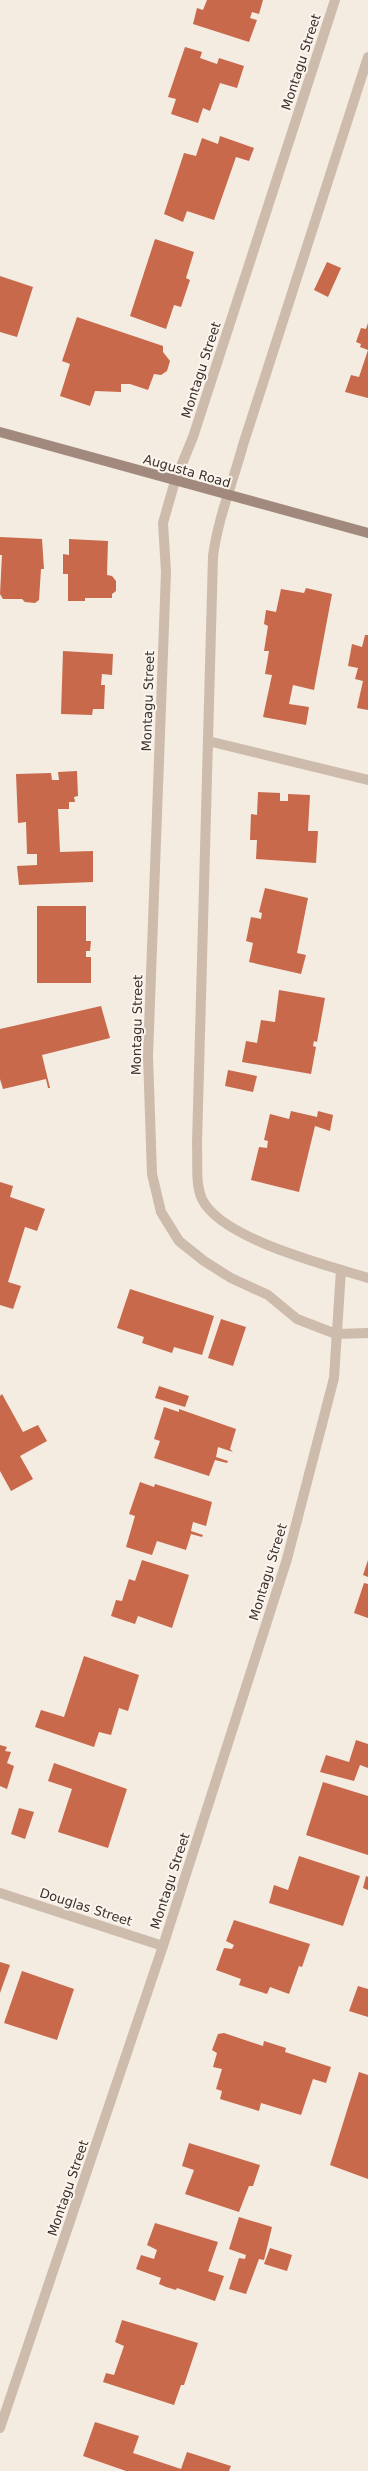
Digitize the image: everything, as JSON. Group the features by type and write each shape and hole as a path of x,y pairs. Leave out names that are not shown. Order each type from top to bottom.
{"main road":[{"name":"Augusta Road","path":"0,432 175,482 368,533"}],"street":[{"name":"Montagu Street","path":"335,0 195,429 175,482 163,523 166,572 148,1056 152,1174 161,1212 179,1240 204,1261 231,1278 268,1295 297,1319 336,1334"},
{"path":"368,57 246,437 229,496 217,527 213,556 197,1144 198,1176 202,1199 215,1216 236,1230 289,1253 368,1278"},
{"path":"208,741 368,780"},
{"name":"Montagu Street","path":"0,2428 163,1946 287,1559 334,1378 341,1270"},
{"path":"336,1334 368,1333"},
{"name":"Douglas Street","path":"0,1893 163,1946"}],"building":[{"path":"207,0 263,0 259,14 252,12 250,18 257,20 249,42 193,24 197,8 203,10"},
{"path":"185,47 202,52 200,58 217,64 219,58 244,66 237,88 220,83 210,111 203,108 198,123 171,114 176,99 168,97"},
{"path":"220,136 254,148 249,161 236,157 214,220 187,211 183,222 164,214 184,153 196,156 202,138 218,144"},
{"path":"155,239 194,252 186,278 190,280 181,307 174,305 166,329 130,316"},
{"path":"327,262 341,268 328,297 314,290"},
{"path":"0,276 33,287 17,337 0,332"},
{"path":"77,317 163,346 163,352 170,361 167,371 161,375 154,374 148,390 130,384 121,384 121,392 95,391 90,406 60,396 70,364 62,361"},
{"path":"368,323 368,350 360,347 361,344 356,342 361,328 366,329"},
{"path":"368,350 368,398 345,392 351,375 359,377"},
{"path":"0,537 42,539 44,569 41,569 39,600 35,603 25,602 22,599 3,599 0,594 2,555 0,555"},
{"path":"69,539 108,541 107,575 112,576 116,581 116,591 112,594 112,598 85,598 85,601 68,601 68,574 63,574 63,554 69,555"},
{"path":"306,588 332,594 314,690 293,685 289,704 309,707 306,725 263,717 272,675 265,674 269,651 264,651 268,626 264,624 266,610 276,612 281,589 304,593"},
{"path":"365,635 368,635 368,710 357,708 363,681 355,679 358,668 348,666 352,644 362,647"},
{"path":"63,651 113,654 112,675 102,674 101,685 105,685 104,709 93,709 92,715 61,714"},
{"path":"77,771 78,796 74,797 75,802 69,802 69,809 58,809 60,852 93,851 93,882 19,885 17,866 37,865 37,854 27,854 26,822 18,823 16,774 51,773 52,780 59,780 58,772"},
{"path":"258,792 280,793 280,801 288,801 288,794 310,795 308,831 318,831 316,863 256,859 257,840 250,840 251,814 257,815"},
{"path":"265,888 308,898 297,953 306,955 301,974 249,962 253,943 246,941 251,917 261,919 262,913 259,912"},
{"path":"37,906 86,906 86,941 91,941 90,951 86,951 86,957 91,957 91,983 37,983"},
{"path":"279,990 325,998 317,1042 314,1041 313,1046 316,1047 311,1074 242,1062 246,1041 257,1043 261,1020 275,1022"},
{"path":"101,1006 110,1038 42,1055 50,1088 48,1088 46,1079 3,1089 0,1079 0,1029"},
{"path":"228,1070 257,1076 253,1092 225,1086"},
{"path":"291,1111 317,1117 318,1111 333,1115 330,1131 315,1126 299,1192 251,1180 259,1147 267,1148 268,1141 264,1140 270,1114 289,1119"},
{"path":"0,1182 13,1186 10,1197 45,1209 37,1231 25,1227 8,1282 21,1286 13,1309 0,1305"},
{"path":"130,1289 214,1316 202,1355 174,1347 172,1353 142,1343 144,1337 117,1328"},
{"path":"221,1319 246,1327 233,1366 208,1358"},
{"path":"159,1386 189,1396 185,1407 155,1398"},
{"path":"2,1394 23,1432 38,1425 47,1441 20,1456 33,1479 11,1491 0,1471 0,1396"},
{"path":"164,1407 179,1412 179,1409 236,1429 230,1449 233,1452 218,1447 216,1457 228,1461 227,1463 215,1460 209,1476 154,1458 160,1441 154,1439"},
{"path":"140,1482 154,1487 155,1484 212,1502 206,1526 193,1522 191,1531 203,1535 202,1537 191,1534 186,1550 157,1541 152,1555 126,1547 135,1516 129,1514"},
{"path":"142,1560 189,1575 172,1628 138,1616 135,1624 111,1616 116,1600 122,1601 129,1579 135,1581"},
{"path":"368,1560 368,1577 363,1575"},
{"path":"364,1583 368,1584 368,1618 354,1613"},
{"path":"84,1656 139,1675 128,1711 119,1708 111,1735 99,1732 94,1747 35,1727 41,1710 64,1717"},
{"path":"356,1740 368,1744 368,1768 360,1765 354,1781 320,1772 326,1755 349,1762"},
{"path":"0,1745 7,1747 5,1751 11,1752 7,1763 14,1766 7,1789 0,1786"},
{"path":"54,1763 127,1789 108,1848 58,1832 72,1789 48,1781"},
{"path":"323,1782 368,1796 368,1855 306,1835"},
{"path":"19,1808 34,1812 25,1839 11,1834"},
{"path":"299,1856 360,1876 343,1926 269,1903 274,1885 288,1890"},
{"path":"366,1876 368,1877 368,1890 363,1888"},
{"path":"234,1920 310,1944 302,1967 299,1966 289,1994 270,1987 267,1994 239,1985 241,1979 216,1970 224,1948 232,1949 234,1945 226,1941"},
{"path":"0,1962 10,1965 0,1993"},
{"path":"22,1971 74,1989 57,2040 4,2023"},
{"path":"358,1986 368,1989 368,2017 349,2011"},
{"path":"224,2033 263,2046 264,2041 286,2048 285,2052 331,2067 326,2083 313,2079 301,2115 261,2103 259,2111 220,2099 222,2091 216,2089 222,2069 213,2067 217,2053 212,2050 218,2034"},
{"path":"359,2072 368,2075 368,2179 330,2165"},
{"path":"189,2143 260,2165 253,2186 249,2186 239,2212 185,2194 194,2170 182,2166"},
{"path":"239,2217 272,2227 264,2260 259,2259 246,2294 229,2289 239,2258 245,2259 246,2255 229,2249"},
{"path":"155,2223 218,2242 208,2271 224,2276 215,2301 177,2288 176,2290 166,2287 159,2284 161,2278 136,2269 141,2255 154,2259 157,2250 147,2245"},
{"path":"270,2248 292,2255 287,2271 264,2264"},
{"path":"122,2320 198,2343 184,2385 181,2385 174,2405 103,2382 106,2373 114,2375 124,2346 115,2342"},
{"path":"95,2422 139,2436 133,2453 181,2469 187,2452 231,2466 229,2471 126,2471 83,2456"}]}
